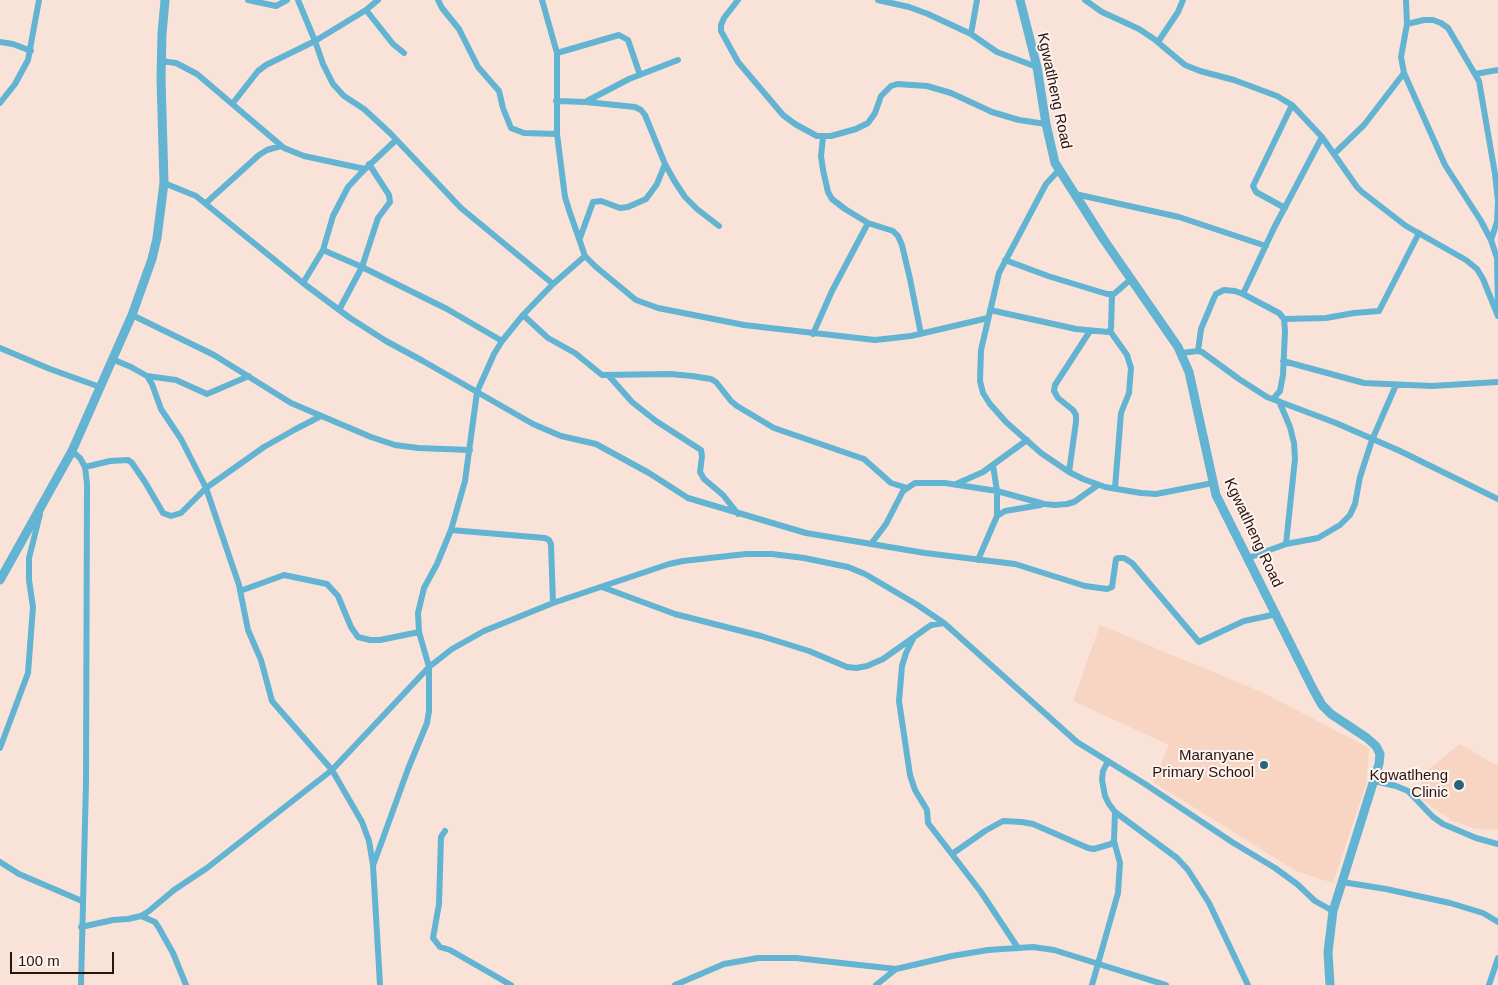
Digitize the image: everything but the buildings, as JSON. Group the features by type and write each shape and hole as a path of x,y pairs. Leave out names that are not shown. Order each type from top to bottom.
{"street":[{"path":"0,103 25,68 31,51 39,0"},
{"path":"0,580 72,451 132,315 152,259 157,238 164,183 161,60 165,0"},
{"path":"248,0 276,6 288,0"},
{"path":"298,0 323,64 333,84 344,96 364,109 461,208 553,284"},
{"path":"233,103 258,71 266,65 315,41 366,10 378,0"},
{"path":"438,0 442,8 460,30 478,67 499,90 502,108 511,128 524,133 557,134"},
{"path":"542,0 557,53 557,134 565,197 585,256 626,293 648,305 744,325 875,340 921,334 988,318"},
{"path":"738,0 724,18 721,31 738,62 783,115 810,133 823,136 856,129 868,123 875,113 881,96 891,86 896,84 927,86 951,93 992,112 1020,120 1046,124"},
{"path":"878,0 914,8 971,34 997,52 1037,67"},
{"path":"971,34 977,0"},
{"name":"Kgwatlheng Road","path":"1020,0 1037,67 1052,153 1059,170 1181,353 1189,372 1213,483 1221,504 1322,705 1331,714 1367,738 1376,746 1380,754 1374,782 1333,911 1328,952 1330,985"},
{"path":"1085,0 1102,12 1139,29 1185,65 1234,80 1277,96 1292,104 1322,137 1356,187 1406,226 1466,260 1477,269 1498,316"},
{"path":"1158,42 1178,12 1183,0"},
{"path":"1406,0 1408,24 1401,57 1404,73 1450,174 1494,243"},
{"path":"366,10 393,44 404,53"},
{"path":"1408,24 1433,20 1448,28 1476,74 1482,93 1498,201 1494,243 1498,316"},
{"path":"557,53 620,35 628,40 640,75"},
{"path":"0,42 13,44 31,51"},
{"path":"161,60 176,63 197,74 281,146 304,156 367,167 390,199 378,218 362,267 338,310"},
{"path":"586,102 640,75 678,60"},
{"path":"1476,74 1498,70"},
{"path":"1334,153 1364,125 1404,73"},
{"path":"556,101 636,107 641,110 645,115 665,164 685,197 719,226"},
{"path":"1285,208 1256,192 1253,186 1292,104"},
{"path":"823,136 823,170 828,192 832,199 844,209 868,223 893,232 898,236 902,244 921,334"},
{"path":"1243,294 1322,137"},
{"path":"303,283 323,250 333,216 348,187 396,140"},
{"path":"206,203 259,155 267,150 281,146"},
{"path":"580,238 593,202 601,201 620,208 628,207 646,199 657,184 665,164"},
{"path":"1059,170 1046,184 999,273 981,350 980,381 983,393 1006,422 1026,440 1069,472 1098,485 1141,494 1156,494 1213,483"},
{"path":"164,183 196,196 206,203 338,310 386,341 533,424 560,436 596,444 649,473 688,498 806,533 1015,564 1085,586 1110,589 1112,587 1116,559 1124,558 1132,563 1199,642 1244,621 1277,614"},
{"path":"1075,194 1179,217 1266,246"},
{"path":"813,334 832,291 868,223"},
{"path":"1284,320 1326,318 1379,311 1419,233"},
{"path":"323,250 447,309 502,340"},
{"path":"374,865 408,769 427,723 429,711 429,667 419,632 418,613 424,588 437,564 451,530 465,481 477,392 502,340 553,284 585,256"},
{"path":"1005,260 1048,276 1112,294"},
{"path":"1115,488 1121,413 1129,393 1131,368 1127,355 1110,331 1112,294 1131,279"},
{"path":"1198,351 1201,329 1216,294 1224,290 1243,294 1278,313 1284,320 1285,331 1280,392 1276,400"},
{"path":"990,310 1090,331 1110,331"},
{"path":"132,315 168,334 198,346 290,403 321,416 395,445 470,450"},
{"path":"524,315 548,338 575,353 597,372 609,376 670,374 711,380 716,382 737,406 774,428 864,459 891,483 907,488"},
{"path":"1069,472 1076,415 1073,410 1058,398 1054,391 1054,385 1090,331"},
{"path":"0,348 100,387"},
{"path":"1181,353 1198,351 1208,356 1239,379 1276,400 1336,423 1436,468 1498,500"},
{"path":"112,359 132,367 147,376 183,382 207,394 249,376"},
{"path":"1283,361 1353,381 1432,386 1498,382"},
{"path":"147,376 161,409 181,439 206,488 240,591 248,630 261,660 272,701 332,770 362,822 369,841 374,865 380,985"},
{"path":"609,376 632,402 656,421 701,450 700,472 704,479 723,495 738,514"},
{"path":"1248,558 1286,544 1323,536 1340,525 1350,515 1355,504 1360,477 1372,440 1396,385"},
{"path":"1276,400 1290,427 1294,443 1295,459 1286,544"},
{"path":"85,467 110,461 128,460 145,482 163,513 171,516 181,513 206,488 264,447 321,416"},
{"path":"955,484 982,472 1026,440"},
{"path":"72,451 80,458 85,467 87,484 86,782 81,985"},
{"path":"978,560 997,516 997,491 993,465"},
{"path":"871,544 886,524 901,494 907,488 920,482 955,484 997,491 1044,504"},
{"path":"997,516 1005,510 1044,504 1067,504 1081,498 1098,485"},
{"path":"0,748 28,673 33,607 29,580 29,558 45,498"},
{"path":"451,530 545,538 549,540 551,544 553,603"},
{"path":"81,927 142,916 149,911 332,770 429,667 452,649 484,631 553,603 683,561 746,554 772,554 804,558 848,567 865,574 916,604 944,623 1035,703 1070,737 1232,842 1276,868 1297,884 1310,898 1333,911"},
{"path":"240,591 284,575 328,584 338,596 351,627 358,636 370,640 380,640 419,632"},
{"path":"602,587 674,614 809,650 847,667 856,668 867,666 883,659 931,624 944,623"},
{"path":"915,636 906,653 900,683 899,701 905,752 912,783 927,810 928,823 981,892 1018,948"},
{"path":"1108,761 1103,771 1102,780 1105,796 1115,812 1171,853 1188,870 1209,904 1248,985"},
{"path":"1374,782 1396,786 1408,791 1443,824 1476,838 1498,844"},
{"path":"1092,985 1118,893 1120,863 1114,841 1115,812"},
{"path":"952,854 1003,821 1033,824 1091,849 1112,844 1114,841"},
{"path":"445,831 441,837 439,904 433,938 440,946 511,985"},
{"path":"0,862 19,874 82,901"},
{"path":"1342,882 1386,889 1450,903 1483,913 1498,922"},
{"path":"142,916 155,922 160,928 174,953 186,985"},
{"path":"675,985 724,964 758,958 796,958 896,969 961,954 988,950 1044,948 1166,985"},
{"path":"1491,984 1498,958"},
{"path":"876,985 896,969"}],"shaded area":[{"name":"Maranyane Primary School","path":"1100,625 1264,693 1369,748 1366,785 1333,883 1296,871 1153,782 1169,745 1073,701"},
{"name":"Kgwatlheng Clinic","path":"1460,744 1498,766 1498,830 1476,829 1453,821 1417,797 1424,773"}],"place":[{"name":"Maranyane Primary School","path":"1264,765"},
{"name":"Kgwatlheng Clinic","path":"1459,785"}]}
